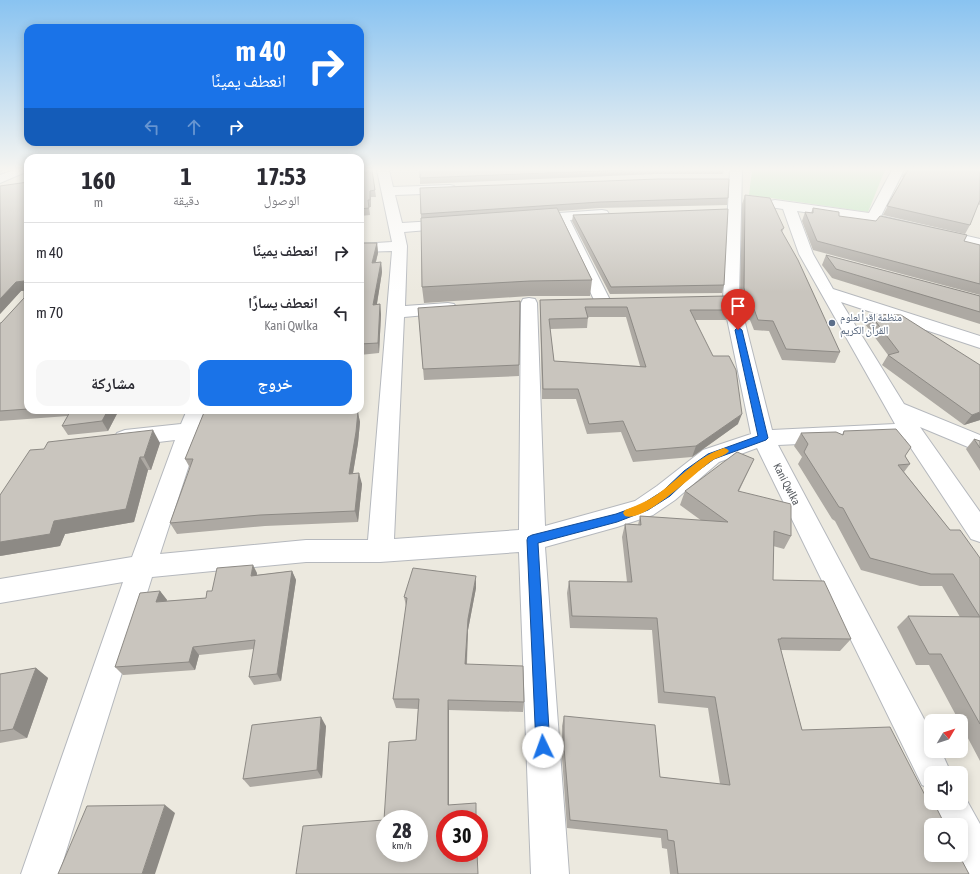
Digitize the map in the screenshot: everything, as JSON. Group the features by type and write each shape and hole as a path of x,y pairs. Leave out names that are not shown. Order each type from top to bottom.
{"street":[{"path":"380,551 396,312 398,237 392,211"},
{"name":"Kani Qwlka","path":"731,211 724,299 763,438 930,766"},
{"path":"790,211 806,254 909,431 980,532"},
{"path":"822,211 873,218 980,243"},
{"path":"873,218 877,211"},
{"path":"514,220 614,214"},
{"path":"562,217 603,302"},
{"path":"364,247 398,237 467,223"},
{"path":"806,254 829,260"},
{"path":"827,292 980,342"},
{"path":"529,304 532,540 550,874"},
{"path":"396,312 466,307"},
{"path":"896,409 980,444"},
{"path":"106,440 194,420"},
{"path":"40,874 142,567 194,420"},
{"path":"0,591 142,567 306,551 380,551 532,540 617,517 644,508 666,493 711,456 763,438 909,431"},
{"path":"968,839 980,863"}],"building":[{"path":"0,211 24,211 24,281 16,282 0,299"},
{"path":"421,211 469,211 421,214"},
{"path":"519,211 558,211 592,280 530,281 422,287 421,218"},
{"path":"682,211 728,211 724,285 611,287 573,215"},
{"path":"745,211 776,211 784,228 781,230 798,260 840,352 786,349 773,321 758,320 754,309 749,309 744,288"},
{"path":"813,211 831,211 839,212 839,216 876,221 880,216 967,235 964,241 980,245 980,284 817,241 805,212 813,213"},
{"path":"908,211 976,211 970,225"},
{"path":"364,243 377,243 372,263 381,262 373,305 380,304 378,343 364,344"},
{"path":"826,255 980,296 980,312 836,269"},
{"path":"726,296 729,310 690,310 713,356 729,356 736,370 742,414 696,446 636,451 623,421 589,424 578,389 543,389 540,300","holes":["585,307 627,307 646,367 554,361 549,319 588,318"]},
{"path":"24,298 24,409 0,411 1,323"},
{"path":"520,301 519,365 423,369 418,308"},
{"path":"870,314 901,315 980,365 980,412 972,415 888,355 899,352"},
{"path":"69,414 106,414 102,421 62,426"},
{"path":"203,414 358,414 349,474 359,473 355,511 260,515 170,523 193,459 185,459"},
{"path":"896,429 911,447 905,456 910,464 898,465 950,530 960,530 980,558 980,617 953,574 931,574 870,558 843,508 839,507 804,452 808,444 801,433 836,432 843,435 844,431"},
{"path":"153,430 144,457 140,457 126,509 54,521 50,534 0,542 0,495 30,450 44,449 48,442"},
{"path":"974,439 980,441 980,448"},
{"path":"737,452 754,459 738,491 791,504 791,536 774,531 773,580 824,581 851,639 778,639 802,730 890,727 924,793 924,810 938,810 942,818 924,818 924,862 963,862 969,874 678,874 674,841 668,840 667,830 570,820 564,747 564,716 655,725 660,777 730,785 715,697 664,692 657,618 572,616 569,581 632,582 625,524 641,525 640,516 728,522 685,491"},
{"path":"253,565 251,576 292,571 277,674 249,677 255,640 193,647 189,662 115,667 140,593 160,591 156,602 206,598 207,591 212,591 217,568"},
{"path":"413,568 476,576 468,619 465,664 523,666 524,702 448,700 448,805 476,803 476,810 436,810 436,862 477,862 478,874 296,874 303,826 376,821 376,862 428,862 428,810 385,810 389,742 416,740 419,699 393,699 407,598 404,597"},
{"path":"908,616 980,617 980,724 941,654 929,654"},
{"path":"36,668 13,729 0,731 0,674"},
{"path":"321,717 317,770 243,779 252,725"},
{"path":"165,805 142,874 58,874 87,806"}],"slow traffic":[{"path":"629,513 644,508 666,493 711,456 724,451"}],"place":[{"name":"منظمة اقرأ لعلوم القرآن الكريم","path":"832,323"}],"route":[{"path":"543,747 532,540 617,517 644,508 666,493 711,456 763,438 738,330"}]}
